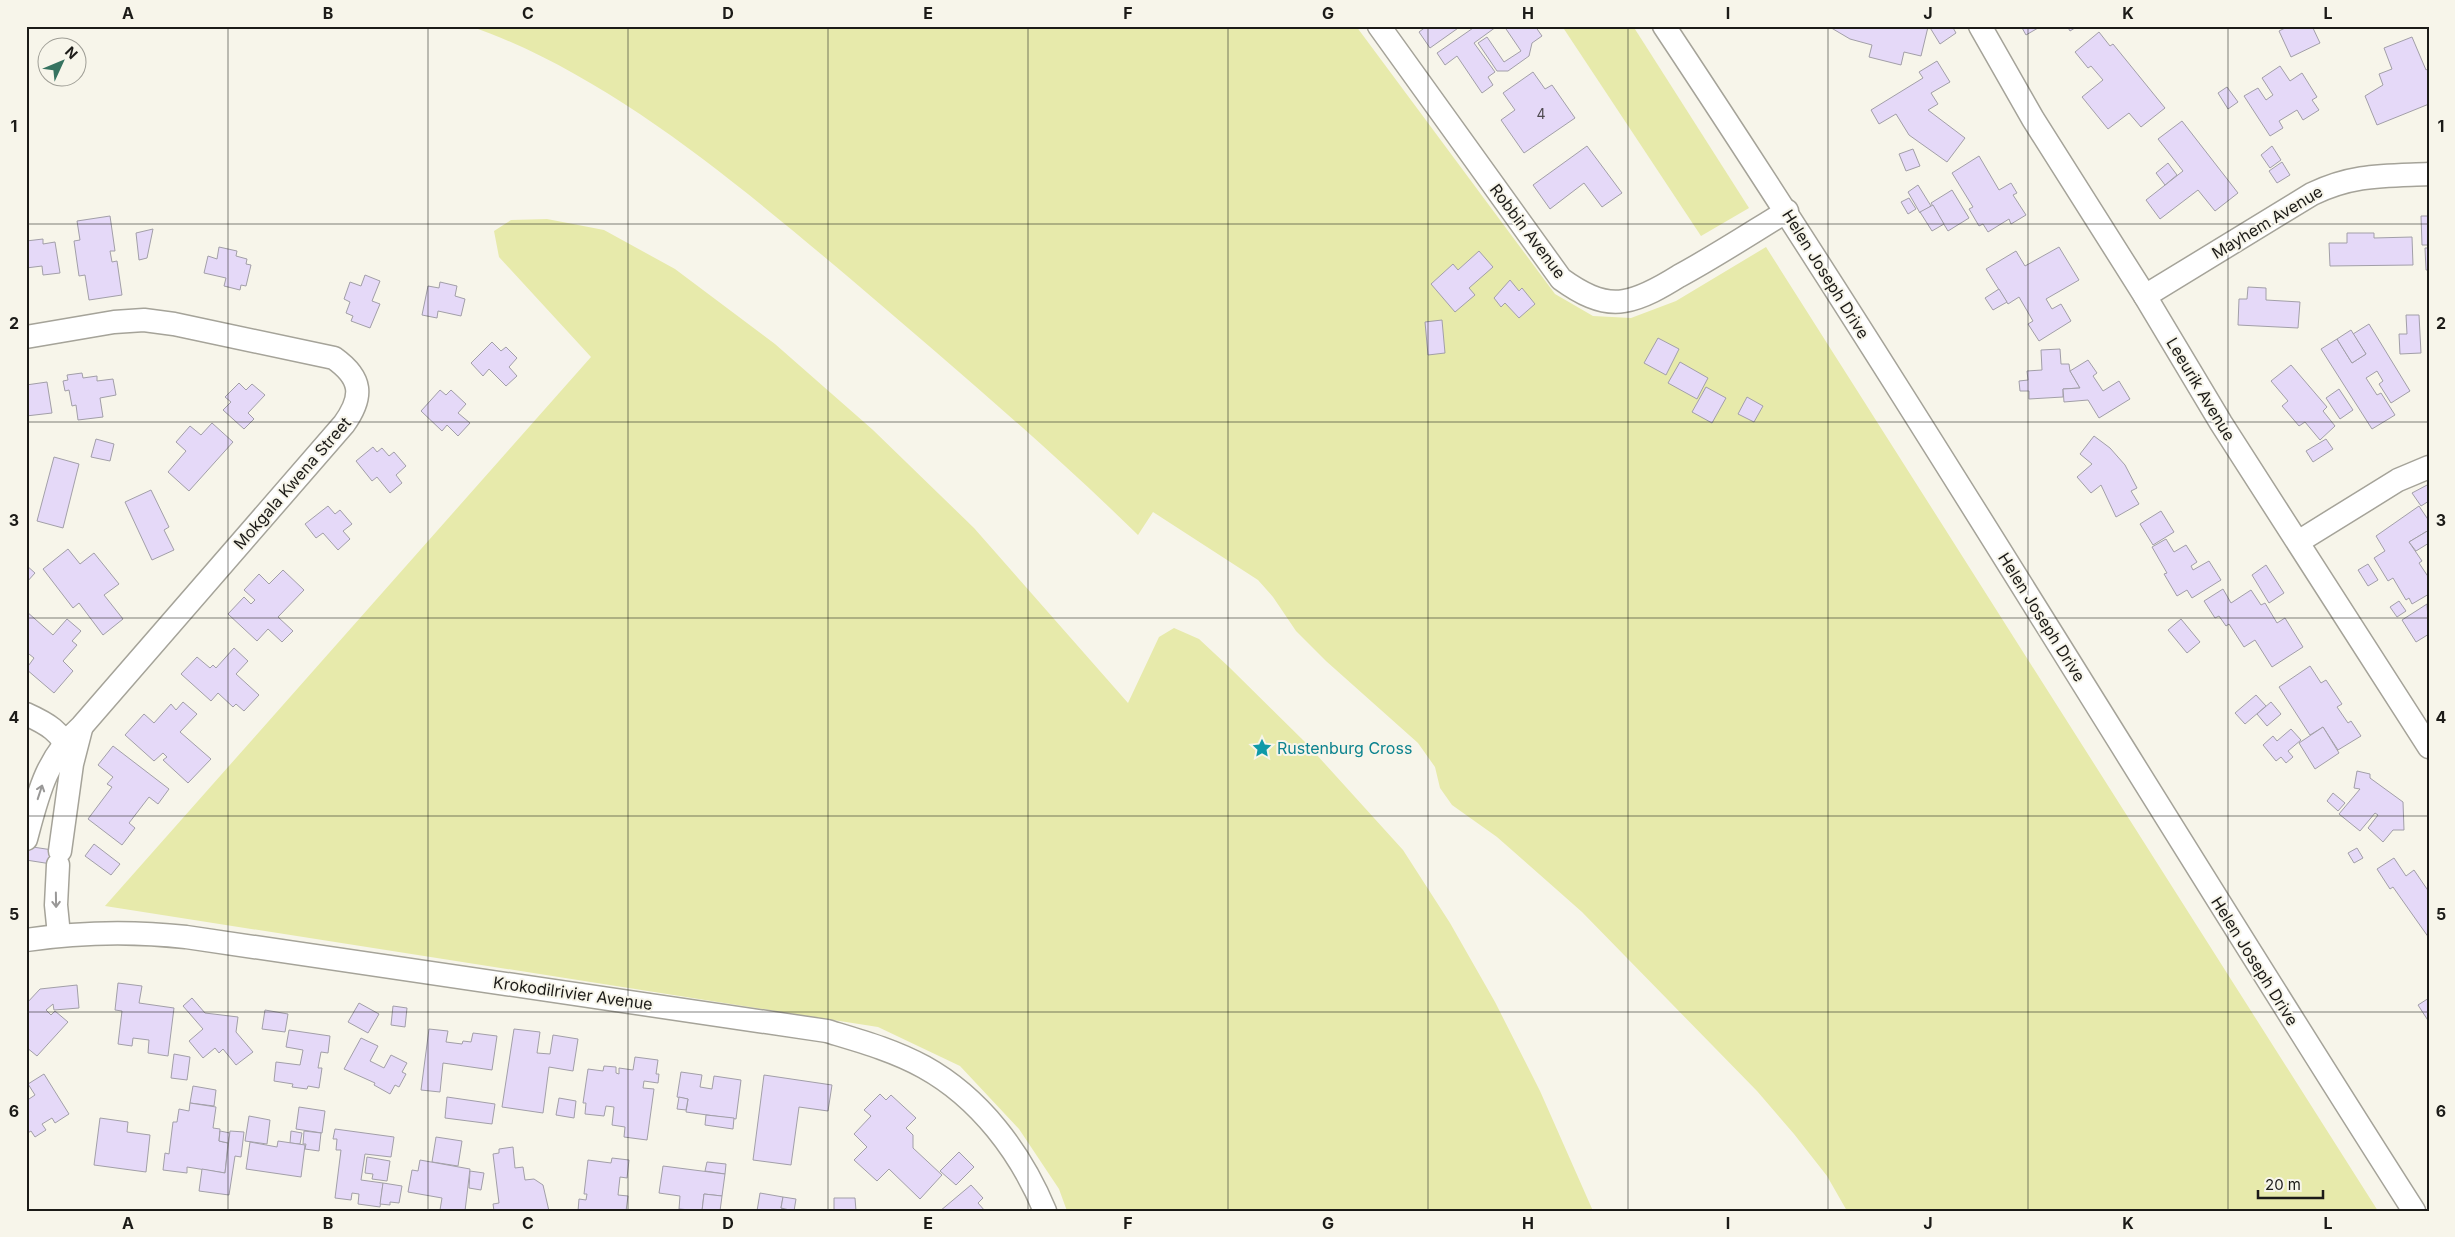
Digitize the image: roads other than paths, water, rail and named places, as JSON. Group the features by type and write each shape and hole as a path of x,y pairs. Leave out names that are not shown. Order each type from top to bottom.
{"street":[{"name":"Robbin Avenue","path":"1379,26 1561,279 1597,299 1624,302 1641,296 1712,258 1787,211"},
{"name":"Helen Joseph Drive","path":"1664,26 1787,211 2288,1014 2414,1211"},
{"name":"Leeurik Avenue","path":"1980,26 2033,119 2145,296 2221,424 2429,747"},
{"name":"Mayhem Avenue","path":"2145,296 2334,182 2358,177 2429,174"},
{"name":"Mokgala Kwena Street","path":"26,337 134,320 174,324 334,358 347,367 356,382 358,397 353,411 344,424 82,726 65,741 43,781 26,839"},
{"path":"2298,542 2398,480 2429,467"},
{"path":"26,714 52,728 65,741"},
{"name":"Mokgala Kwena Street","path":"59,935 56,905 59,858 72,764 82,726"},
{"name":"Mokgala Kwena Street","path":"65,741 72,764"},
{"name":"Krokodilrivier Avenue","path":"26,940 59,935 148,933 186,937 827,1031 879,1046 925,1067 963,1095 1006,1138 1036,1188 1045,1211"}],"place":[{"name":"Rustenburg Cross","path":"1262,748"}]}
